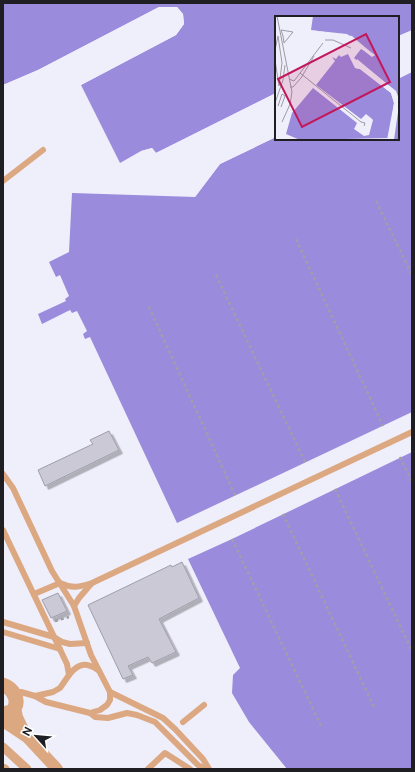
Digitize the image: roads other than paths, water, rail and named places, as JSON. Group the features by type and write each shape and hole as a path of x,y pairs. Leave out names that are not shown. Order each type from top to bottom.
{"street":[{"path":"8,689 16,701 9,711 17,717 27,737"},
{"path":"3,721 27,737 57,769"},
{"path":"3,747 27,769"}],"lane":[{"path":"3,181 43,150"},
{"path":"34,594 60,583 66,586 74,587 92,583 412,432"},
{"path":"3,474 13,488 52,571 74,606 91,655 110,692 110,700 107,705 100,710 90,713"},
{"path":"3,530 67,664 69,675"},
{"path":"74,606 92,583"},
{"path":"3,622 54,637 62,642 70,644 87,643"},
{"path":"3,632 60,649"},
{"path":"35,696 53,692 60,688 74,668 79,666 86,664 99,671"},
{"path":"8,689 35,696 46,702 90,713 95,717 108,718 127,713 155,722 196,767 205,769"},
{"path":"110,692 163,718 203,759 209,769"},
{"path":"127,701 127,713"},
{"path":"183,722 204,704"},
{"path":"148,769 165,753 190,769"}]}
